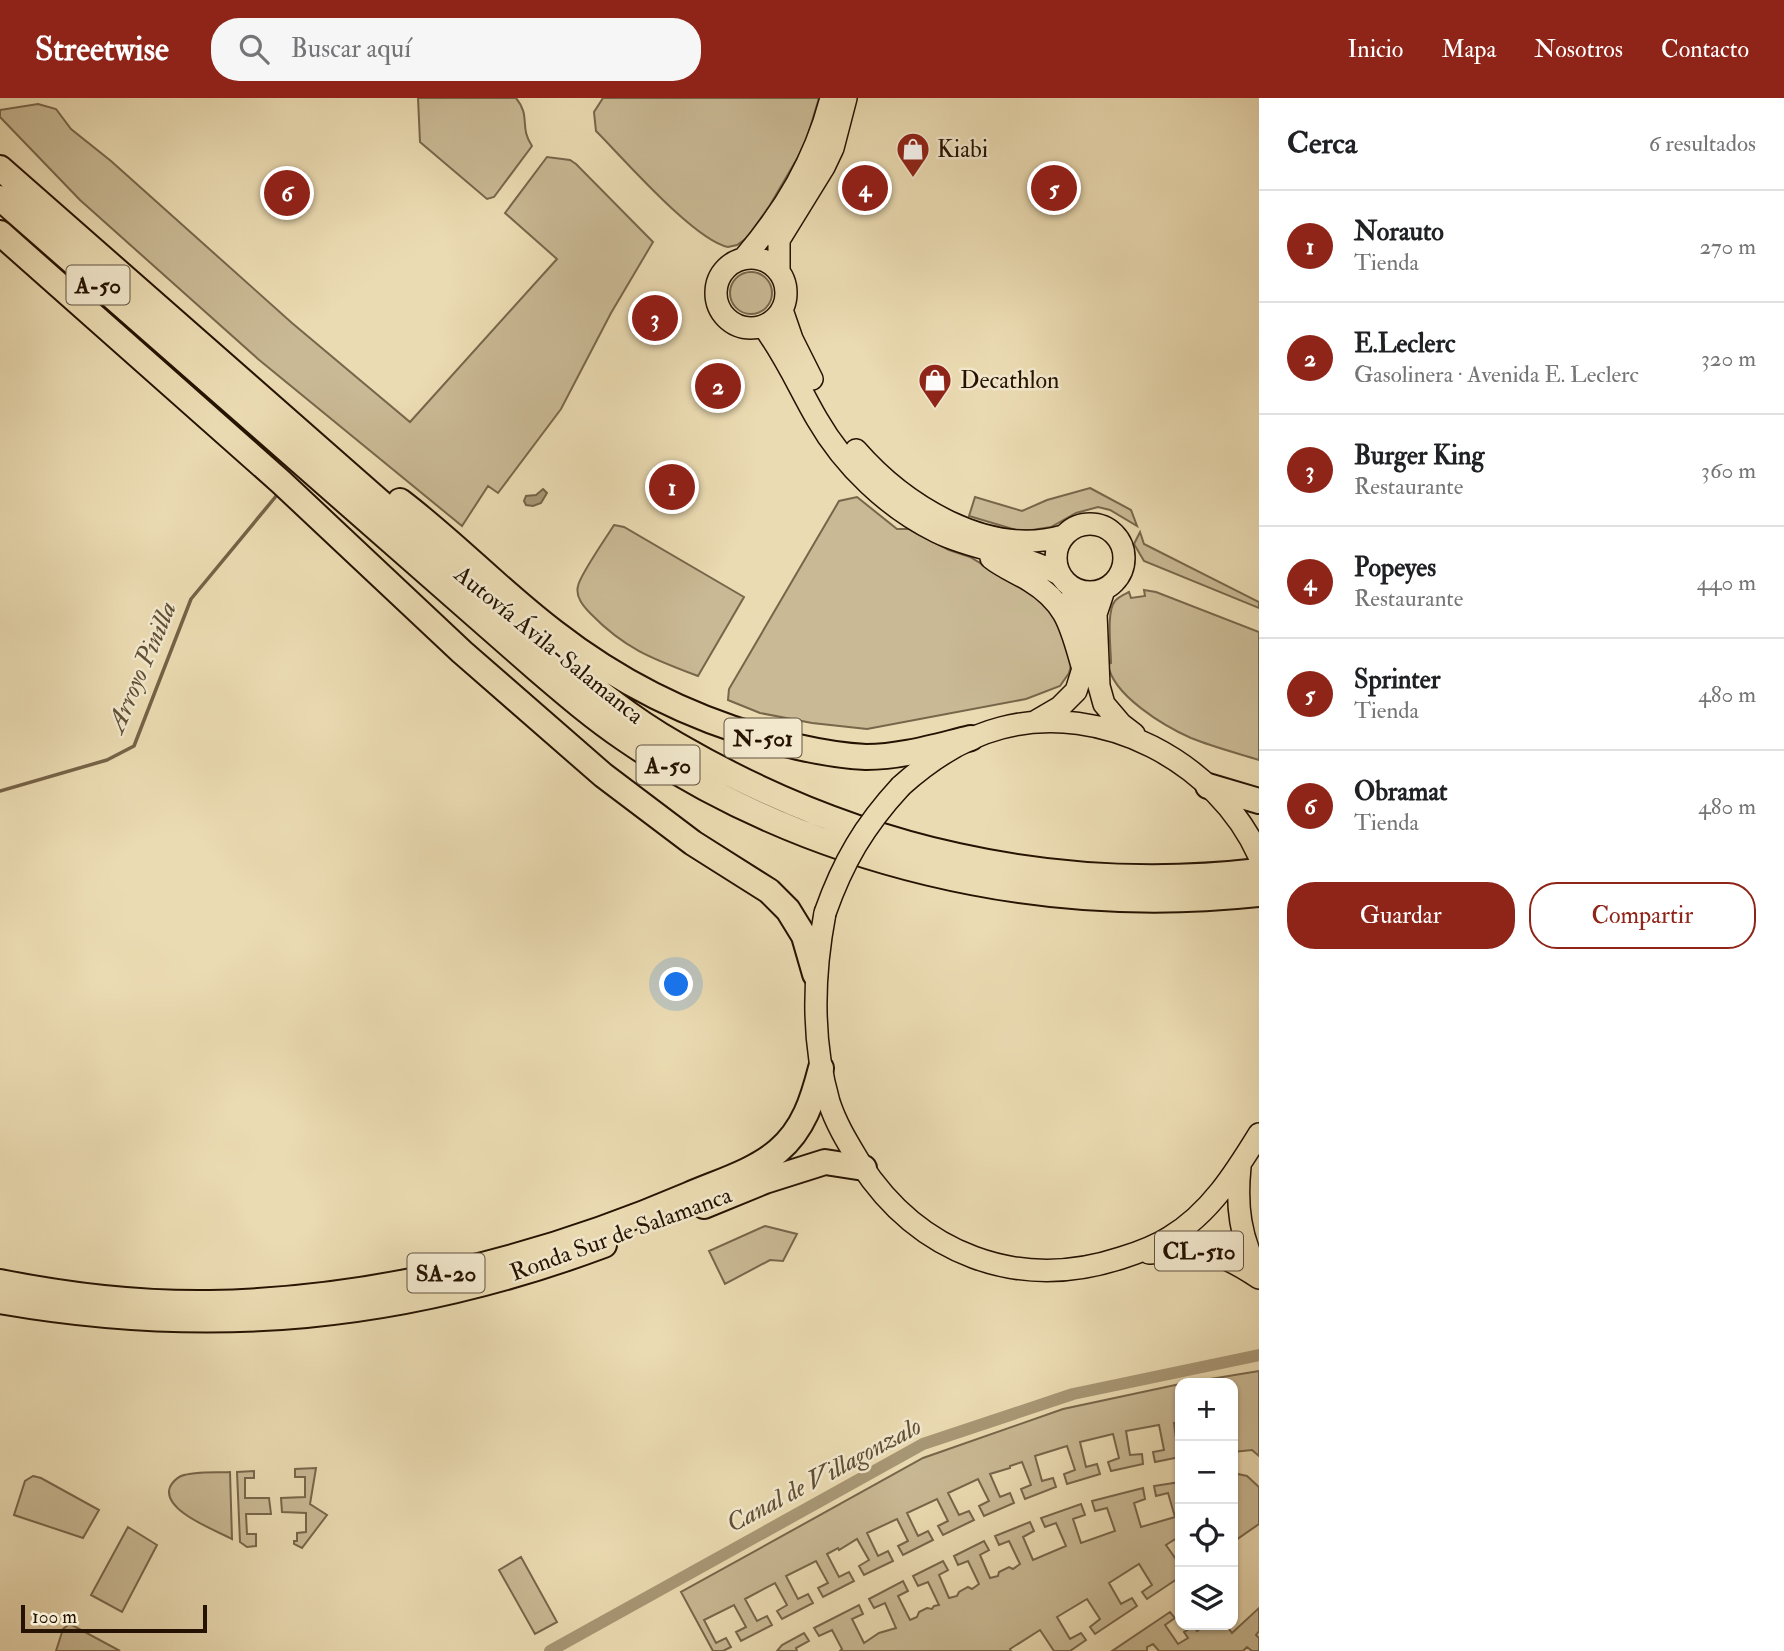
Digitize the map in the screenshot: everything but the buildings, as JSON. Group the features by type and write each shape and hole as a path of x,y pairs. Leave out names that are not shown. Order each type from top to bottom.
{"highway":[{"name":"Autovía Ávila-Salamanca","path":"0,168 429,547 591,686 676,744 750,785 818,814 874,835 948,855 1073,875 1180,878 1259,871"},
{"name":"Autovía Ávila-Salamanca","path":"0,198 584,709 626,740 705,786 815,838 948,878 1022,891 1136,901 1259,894"},
{"path":"68,228 120,260"},
{"path":"0,233 281,482 463,652 603,775 694,843 769,891 788,910 804,936 816,974"},
{"path":"196,370 235,419 352,524 603,775"},
{"name":"N-501","path":"253,390 293,412 357,469 431,525 553,632 605,668 695,715 738,731 828,753 867,757 898,755 971,738"},
{"path":"1208,786 1259,801"},
{"name":"Ronda Sur de Salamanca","path":"0,1282 140,1303 213,1303 308,1297 377,1288 453,1272 562,1242 663,1206 759,1164 779,1150 796,1132 811,1106 821,1068"},
{"name":"Ronda Sur de Salamanca","path":"0,1301 53,1311 141,1320 308,1317 357,1310 463,1289 569,1258 807,1167 825,1162 864,1168"}],"main road":[{"path":"744,258 771,226 812,157 837,105"},
{"path":"779,271 779,240 833,148 837,105"},
{"path":"744,258 757,258 769,262 779,271 787,294 782,310 774,320 763,326 747,328 731,322 720,309 716,297 717,284 732,263 744,258"},
{"path":"763,326 791,369 817,420 839,451 866,482 905,512 937,532 982,549 1026,559 1081,592 1093,593 1113,584 1121,574 1124,550 1109,529 1097,524 1085,524 1050,540 1019,542 1001,539 965,528 911,499 871,467 846,439 829,411 792,340 782,310"},
{"path":"1035,722 1060,707 1076,691 1086,659 1085,622 1055,554 1063,536"},
{"path":"982,549 995,561 1041,588 1060,607 1074,635 1083,669"},
{"path":"1104,590 1096,614 1099,686 1104,704 1121,724 1184,765 1208,786 1234,817 1259,856"},
{"path":"1147,743 1107,728 1073,722 1035,722 1001,727 971,738 930,760 901,786 860,835 837,877 825,913 816,974 816,1036 830,1104 839,1126 864,1168 886,1198 909,1221 954,1250 986,1262 1024,1270 1085,1269 1133,1254 1170,1237 1217,1196 1259,1134"},
{"name":"CL-510","path":"1240,1165 1237,1199 1240,1225 1248,1253 1259,1275"},
{"name":"CL-510","path":"1133,1254 1203,1251 1233,1261 1259,1275"}],"shaded area":[{"path":"418,98 516,98 523,110 526,133 532,146 494,197 487,199 420,142"},
{"path":"603,98 819,98 805,145 770,205 748,237 737,245 728,247 697,230 678,214 596,131 594,112"},
{"path":"38,104 56,109 71,129 111,161 292,323 410,422 557,259 505,213 547,157 570,160 576,164 653,242 611,313 561,409 498,493 488,486 462,526 258,359 80,200 0,117 0,110"},
{"path":"751,272 766,278 772,293 766,308 751,314 736,308 730,293 736,278"},
{"path":"1090,488 1131,510 1137,526 1110,510 1098,507 1076,513 1051,527 1032,530 1016,530 969,516 975,497 1022,511 1047,500"},
{"path":"543,489 547,493 541,503 526,505 526,496 536,495"},
{"path":"857,497 897,529 909,529 949,550 970,557 1040,599 1056,616 1072,662 1069,673 1060,686 1026,699 867,729 812,723 760,713 728,700 729,689 839,501"},
{"path":"614,525 624,527 744,597 698,676 628,645 604,626 581,602 577,590 580,581"},
{"path":"1140,532 1144,544 1259,602 1259,608 1144,561 1134,544"},
{"path":"1144,590 1156,592 1259,632 1259,760 1180,733 1141,708 1119,687 1108,664 1111,663 1112,606 1118,598 1129,592 1131,598 1145,596"},
{"path":"765,1226 797,1234 783,1261 770,1260 725,1284 709,1251"},
{"path":"1259,1371 1259,1456 1252,1450 1238,1451 1238,1378 1216,1378"},
{"path":"1175,1385 1175,1458 1155,1462 1153,1452 1164,1450 1159,1425 1126,1431 1130,1455 1142,1454 1143,1464 1111,1471 1108,1462 1119,1458 1113,1434 1080,1442 1086,1467 1097,1464 1100,1474 1067,1484 1064,1474 1075,1470 1067,1446 1035,1456 1042,1481 1053,1478 1056,1487 1025,1499 1021,1489 1031,1485 1022,1462 990,1474 1000,1497 1010,1493 1014,1503 984,1516 979,1506 989,1501 978,1479 948,1493 959,1515 969,1511 974,1520 943,1535 938,1526 948,1521 937,1499 907,1513 918,1536 928,1531 933,1540 903,1555 898,1546 908,1541 897,1519 867,1533 878,1556 888,1551 893,1561 864,1575 859,1566 869,1560 857,1539 839,1550 838,1548 827,1554 839,1577 849,1572 854,1581 823,1597 818,1588 828,1583 816,1561 786,1576 798,1599 808,1594 813,1603 782,1619 777,1611 787,1605 775,1583 745,1599 757,1621 767,1616 772,1625 741,1641 736,1632 746,1627 734,1605 704,1620 716,1643 726,1638 731,1647 723,1651 713,1651 681,1592 923,1458 1063,1409"},
{"path":"316,1468 310,1504 327,1515 302,1548 294,1544 294,1541 297,1541 297,1533 306,1532 306,1513 282,1512 281,1498 305,1497 305,1477 295,1477 295,1469"},
{"path":"254,1471 254,1478 245,1478 245,1498 269,1498 271,1514 246,1514 247,1534 256,1534 256,1546 247,1547 240,1542 237,1472"},
{"path":"230,1472 232,1539 191,1518 174,1504 169,1495 171,1485 181,1476"},
{"path":"1238,1474 1247,1476 1259,1487 1259,1524 1238,1539"},
{"path":"33,1476 99,1510 83,1538 14,1515 25,1481"},
{"path":"1175,1483 1175,1517 1168,1493 1156,1496 1154,1486"},
{"path":"1143,1488 1145,1499 1134,1503 1141,1527 1175,1517 1175,1539 1166,1545 1175,1558 1175,1580 1147,1599 1142,1592 1152,1585 1139,1564 1109,1583 1121,1604 1132,1598 1137,1606 1095,1634 1090,1627 1100,1619 1087,1599 1057,1617 1070,1639 1081,1633 1086,1640 1070,1651 1054,1651 1040,1630 1010,1649 1011,1651 840,1651 842,1649 832,1630 819,1636 814,1628 859,1605 863,1614 852,1619 864,1643 879,1633 896,1628 885,1603 874,1608 869,1599 903,1581 908,1591 898,1596 910,1620 917,1617 919,1612 939,1605 928,1582 918,1586 913,1576 943,1561 948,1570 939,1575 949,1598 957,1596 968,1587 972,1589 979,1584 968,1561 958,1565 954,1556 984,1541 989,1550 980,1555 990,1578 998,1576 999,1572 1009,1567 1013,1569 1020,1564 1009,1541 999,1545 995,1536 1030,1522 1034,1531 1023,1537 1033,1560 1066,1546 1056,1523 1045,1527 1041,1518 1081,1504 1085,1515 1073,1519 1081,1543 1115,1531 1107,1508 1095,1511 1092,1501"},
{"path":"128,1527 157,1545 122,1612 91,1595"},
{"path":"521,1557 557,1622 535,1634 499,1570"},
{"path":"1259,1608 1259,1631 1256,1635 1259,1638 1259,1651 1252,1651 1247,1647 1243,1651 1159,1651 1153,1644 1147,1647 1147,1651 1112,1651 1170,1612 1175,1618 1165,1625 1178,1644 1188,1638 1184,1632 1187,1630 1230,1630 1232,1633"},
{"path":"68,1625 120,1651 56,1651 63,1629"},
{"path":"804,1633 809,1641 796,1648 797,1651 777,1651 782,1645"}],"waterway":[{"name":"Arroyo Pinilla","path":"0,791 107,760 134,746 191,599 277,495"},
{"name":"Canal de Villagonzalo","path":"550,1651 923,1444 1073,1394 1259,1355"}],"place":[{"name":"Kiabi","path":"913,179"},
{"name":"Popeyes","path":"865,188"},
{"name":"Sprinter","path":"1054,188"},
{"name":"Obramat","path":"287,193"},
{"name":"Burger King","path":"655,318"},
{"name":"E.Leclerc","path":"718,386"},
{"name":"Decathlon","path":"935,410"},
{"name":"Norauto","path":"672,487"}]}
